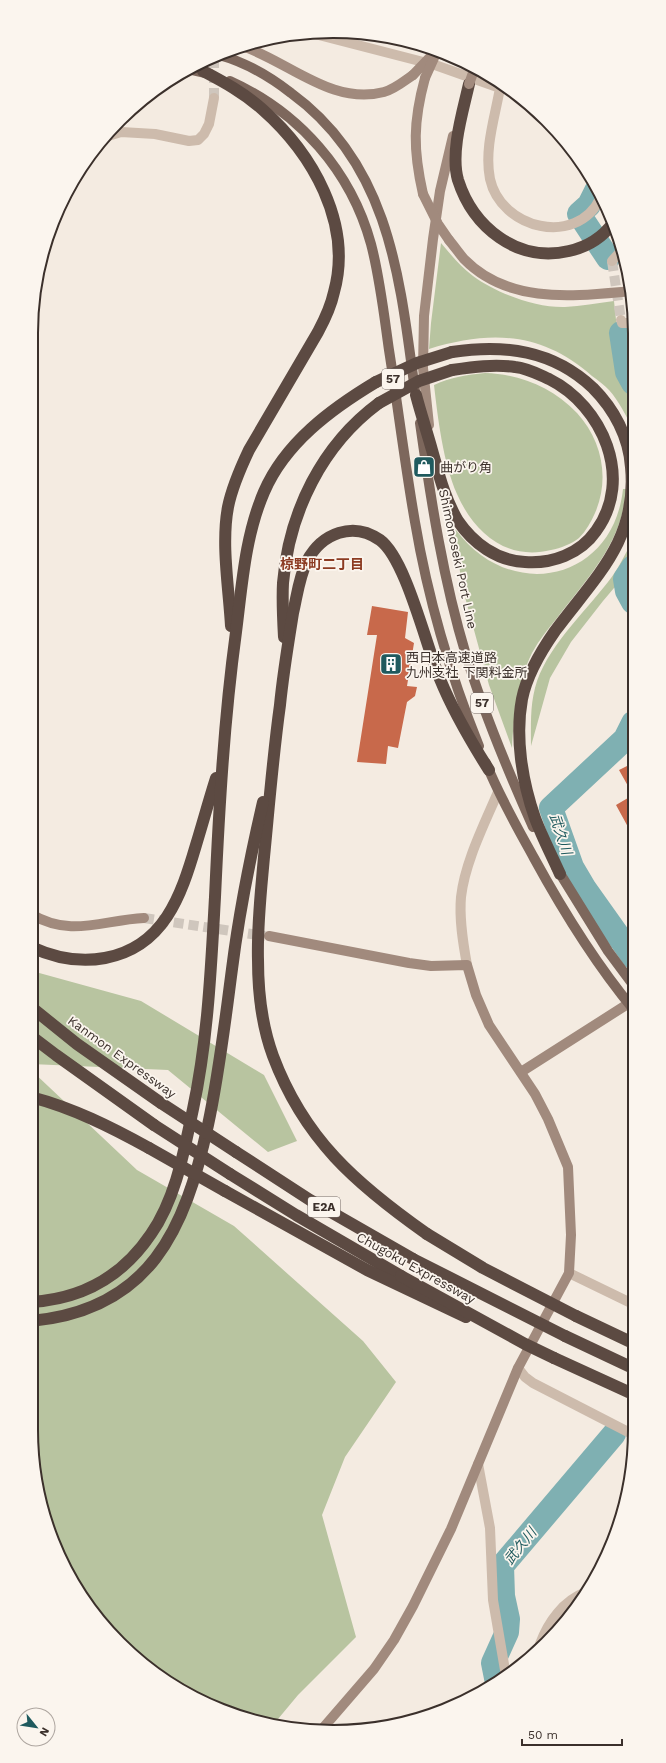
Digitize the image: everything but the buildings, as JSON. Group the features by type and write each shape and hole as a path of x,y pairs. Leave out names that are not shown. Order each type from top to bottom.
{"highway":[{"path":"203,72 225,83 261,108 288,135 302,152 322,186 335,220 339,255 335,292 328,312 318,332 249,450 239,470 232,490 228,508 226,547 233,651"},
{"path":"468,84 460,126 456,162 458,178 472,211 492,233 523,250 550,254 578,249 590,244 600,238 609,229"},
{"path":"38,1302 52,1301 86,1290 104,1281 120,1269 151,1234 163,1213 173,1189 186,1144 196,1098 206,1021 222,758 233,651 247,546 255,515 264,491 276,470 298,442 329,413 376,382 417,363 452,352 489,348 527,352 566,368 584,380 599,394 611,411 620,427 628,448"},
{"path":"285,658 283,583 286,561 296,519 303,499 337,442 365,414 379,403 419,381 452,370 475,366 515,367 534,372 569,391 583,404 595,420 604,437 610,455 613,475 612,494 608,510 601,525 583,546 573,553 548,562 519,562 505,559 480,545 469,535 458,520 440,480 416,395"},
{"path":"560,874 534,817 527,789 519,731 523,697 527,681 541,652 602,570 622,535 628,519"},
{"path":"488,770 465,732 439,678 407,584 396,558 381,541 360,531 350,530 339,532 330,536 313,551 298,585 285,658 273,756 258,924 260,994 264,1025 272,1053 296,1106 326,1150 371,1193 427,1234 482,1268 628,1341"},
{"path":"38,1320 50,1319 89,1308 126,1288 156,1258 169,1240 180,1218 189,1196 203,1150 213,1101 240,910 273,756"},
{"path":"38,950 63,958 96,960 127,951 152,935 163,923 172,909 182,888 222,758"},
{"name":"Kanmon Expressway","path":"38,1013 77,1044 198,1127"},
{"name":"Chugoku Expressway","path":"38,1041 154,1124 230,1174 309,1223 401,1276 525,1344 628,1392"},
{"path":"38,1099 52,1102 80,1113 110,1127 367,1270 525,1344"},
{"name":"Chugoku Expressway","path":"198,1127 310,1200 413,1259 565,1336 628,1365"}],"main road":[{"name":"Shimonoseki Port Line","path":"227,58 241,62 263,74 305,102 342,142 370,187 390,243 406,325 434,521 454,610 466,655 481,701 516,789 536,834 608,950 628,978"},
{"name":"57","path":"198,71 232,82 266,100 303,129 318,145 336,170 348,190 364,224 371,246 382,301 415,522 425,572 449,664 465,711 498,792 570,921 596,960 628,999"}],"street":[{"path":"331,38 435,65 492,85"},
{"path":"252,50 268,56 331,89 358,95 385,91 398,85 413,75 432,56"},
{"path":"434,56 425,78 415,123 414,145 417,167 423,194 438,224 464,259 480,273 516,290 559,296 582,296 625,292"},
{"path":"434,521 432,451 423,368 422,343 428,279 440,191 452,139 472,74"},
{"path":"500,90 488,160 490,179 500,201 508,211 532,224 551,227 583,219 597,202"},
{"path":"115,134 121,132 155,134 189,141 198,140 204,134 209,124 214,98"},
{"path":"612,261 617,255"},
{"path":"621,320 622,323 627,323"},
{"path":"326,1725 374,1669 398,1633 413,1606 451,1529 518,1368 569,1273 572,1234 568,1167 548,1119 521,1072 489,1025 476,995 467,964 462,934 461,898 466,871 498,792"},
{"path":"38,917 55,925 73,927 90,926 127,918 144,918"},
{"path":"269,936 416,964 431,966 467,964"},
{"path":"521,1072 628,1006"},
{"path":"569,1273 628,1302"},
{"path":"518,1368 525,1377 533,1383 628,1432"},
{"path":"478,1464 490,1528 493,1600 505,1669"},
{"path":"542,1639 555,1616 571,1600 576,1598"}],"green space":[{"path":"441,243 460,265 473,276 505,294 529,302 554,307 614,301 617,329 620,334 624,371 628,379 628,420 613,394 609,390 573,361 554,351 535,343 515,339 495,338 474,339 429,349"},
{"path":"485,373 523,379 546,389 577,413 586,424 592,435 598,448 601,460 602,487 600,500 586,529 579,538 569,544 555,549 535,552 520,551 506,547 494,541 483,532 464,508 457,494 448,468 439,426 434,385 453,378"},
{"path":"623,489 626,489 623,508 618,526 611,542 592,573 532,653 523,676 517,699 512,748 489,685 462,586 454,529 478,553 503,567 530,574 556,572 580,562 600,545 615,520"},
{"path":"628,549 628,580 614,588 603,601 571,642 550,678 531,746 532,702 535,688 547,659 566,632 612,577"},
{"path":"38,973 141,1001 264,1075 297,1141 268,1152 168,1070 38,1064"},
{"path":"38,1077 137,1170 234,1226 363,1341 396,1382 345,1457 322,1515 356,1637 298,1695 278,1719 257,1715 220,1703 169,1675 138,1652 111,1625 99,1610 78,1578 60,1543 44,1488 38,1430"}],"waterway":[{"name":"武久川","path":"594,196 589,205 579,214 608,258"},
{"name":"武久川","path":"621,333 628,374"},
{"name":"武久川","path":"628,574 625,579 628,593"},
{"name":"武久川","path":"628,733 625,739 551,808 572,867 585,889 628,950"},
{"name":"武久川","path":"496,1676 493,1663 507,1632 508,1619 503,1596 502,1566 614,1434"}],"tunnel":[{"path":"214,63 214,98"},
{"path":"612,261 621,320"},
{"path":"144,918 265,936"}],"place":[{"name":"曲がり角","path":"424,467"},
{"name":"西日本高速道路 九州支社 下関料金所","path":"391,664"}],"district":[{"name":"椋野町二丁目","path":"322,564"}]}
